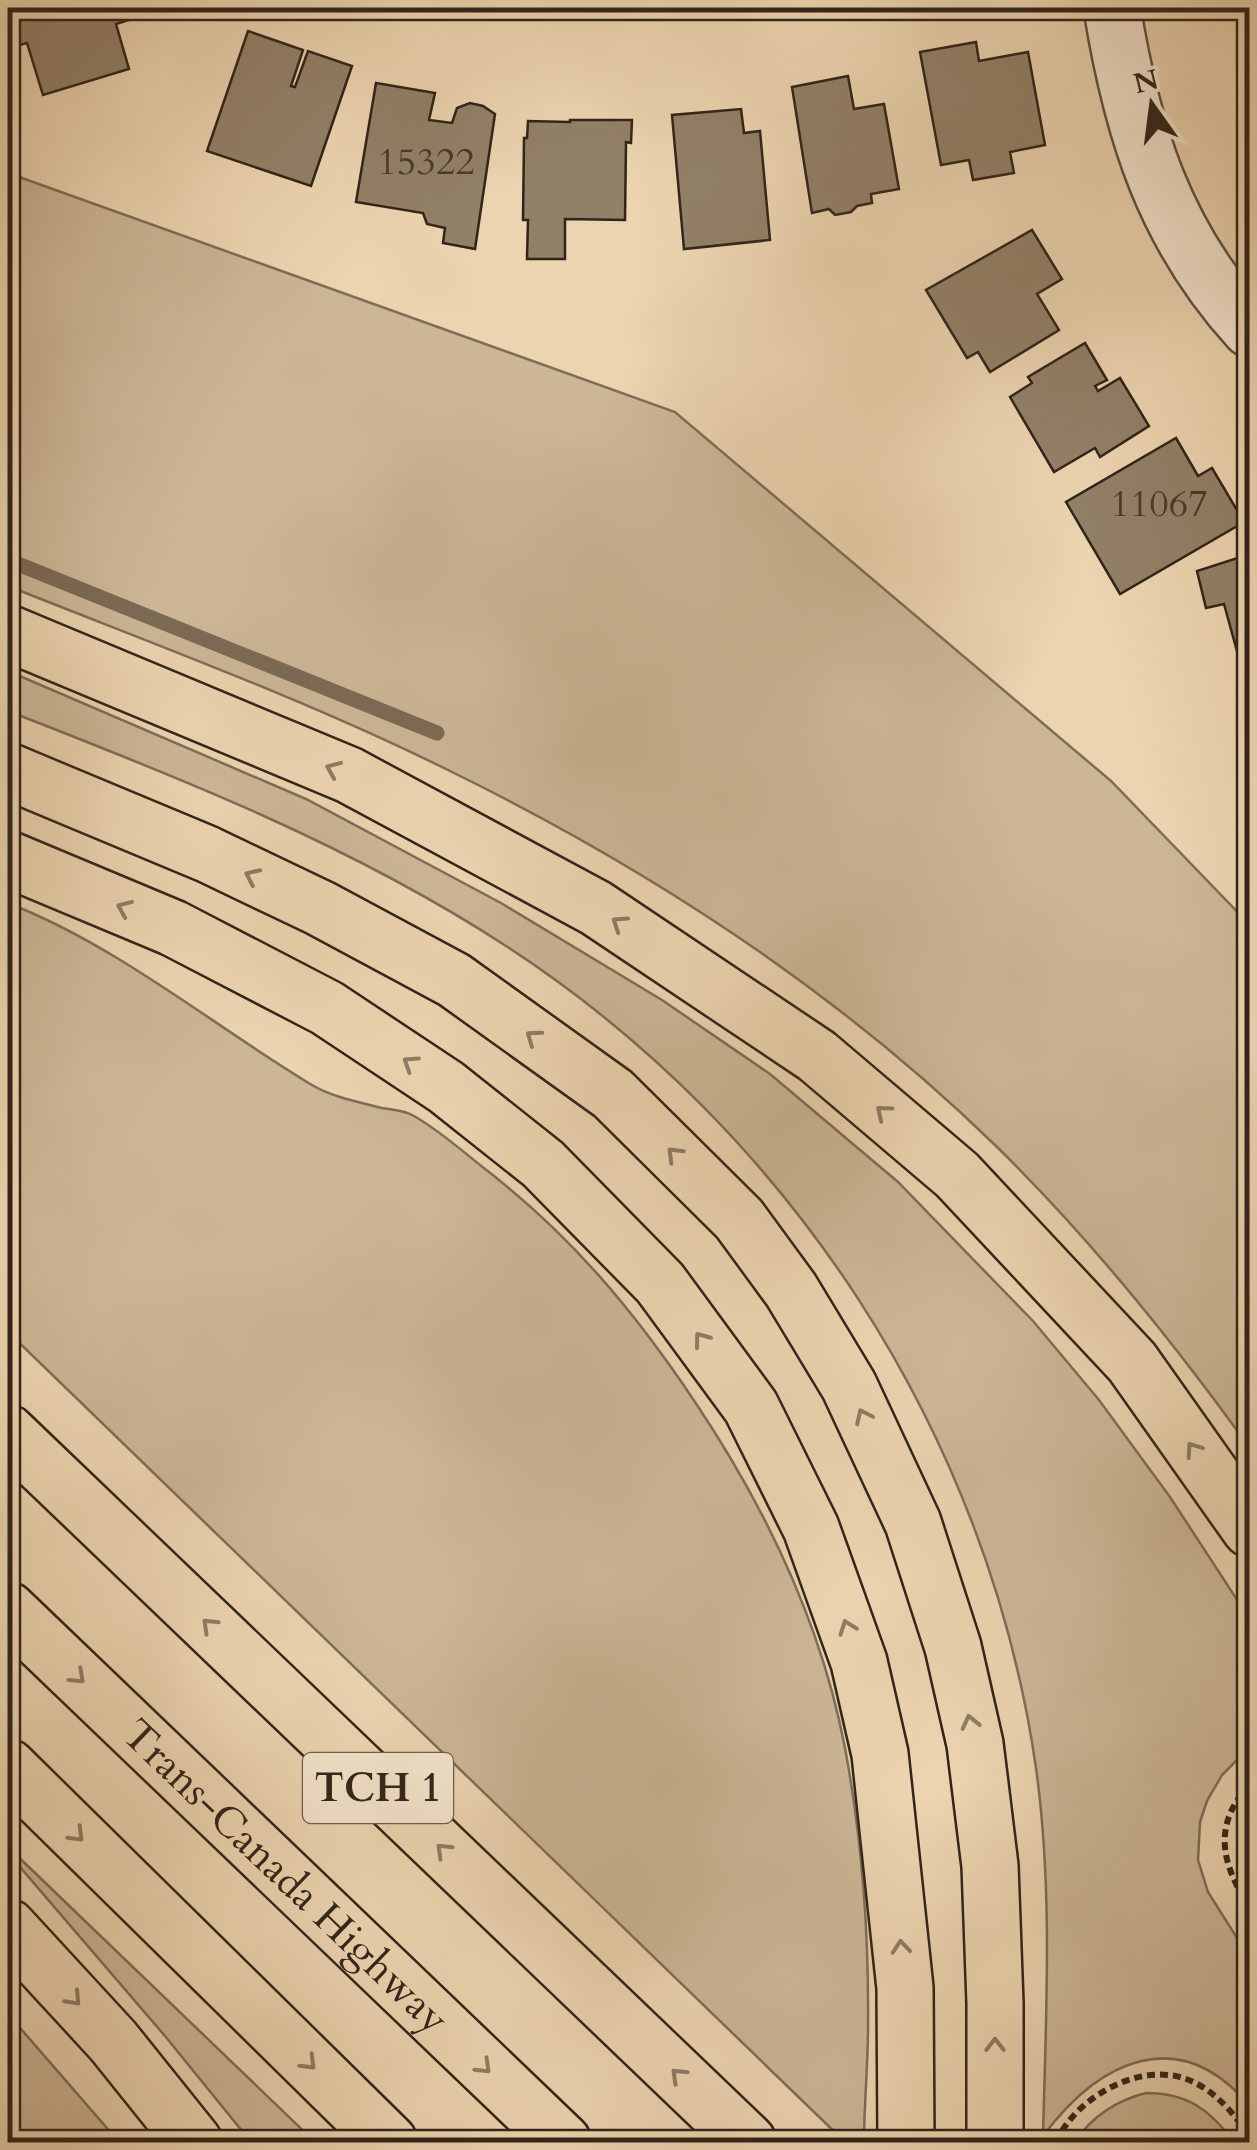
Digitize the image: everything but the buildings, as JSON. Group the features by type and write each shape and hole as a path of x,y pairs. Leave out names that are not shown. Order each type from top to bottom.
{"highway":[{"path":"8,634 349,775 596,908 818,1056 957,1175 1132,1362 1250,1529"},
{"path":"8,772 208,854 454,980 612,1094 739,1219 791,1290 849,1386 913,1523 953,1647 976,1744 990,1866 996,2002 995,2142"},
{"path":"8,859 172,928 326,1008 446,1087 543,1164 660,1283 752,1407 811,1528 859,1662 876,1735 905,1988 906,2128"},
{"name":"TCH 1","path":"8,1433 748,2142"},
{"name":"Trans-Canada Highway","path":"8,1610 563,2142"},
{"path":"8,1766 390,2142"},
{"path":"8,1927 113,2041 194,2142"}],"street":[{"path":"1112,8 1139,137 1157,186 1180,236 1216,292 1250,330"}],"path":[{"path":"1250,1784 1230,1813 1224,1841 1229,1872 1250,1908"},
{"path":"1056,2142 1074,2115 1094,2098 1125,2082 1151,2076 1176,2076 1200,2086 1230,2109 1250,2138"}],"shaded area":[{"path":"8,173 675,412 1111,781 1249,924 1249,1447 1129,1291 996,1146 871,1036 738,937 596,849 396,745 8,586"},
{"path":"8,671 306,799 501,903 662,1000 770,1074 898,1182 1033,1321 1099,1400 1170,1497 1249,1618 1249,1730 1239,1758 1222,1775 1207,1801 1200,1822 1198,1860 1208,1892 1249,1957 1249,2105 1222,2079 1195,2064 1167,2059 1140,2061 1114,2071 1089,2088 1043,2136 1045,1860 1036,1768 1011,1644 973,1524 922,1409 859,1300 785,1199 701,1105 608,1020 506,946 388,876 326,845 200,788 8,711"},
{"path":"8,903 126,963 320,1089 406,1112 431,1127 512,1191 571,1245 672,1368 721,1442 767,1525 806,1611 835,1701 856,1817 866,1922 864,2142 845,2142 8,1332"},
{"path":"8,1847 315,2142 251,2142 8,1853"},
{"path":"8,2014 119,2142 8,2142"},
{"path":"1146,2093 1174,2096 1197,2106 1234,2142 1075,2142 1106,2111"}],"waterway":[{"path":"8,560 437,733"}]}
